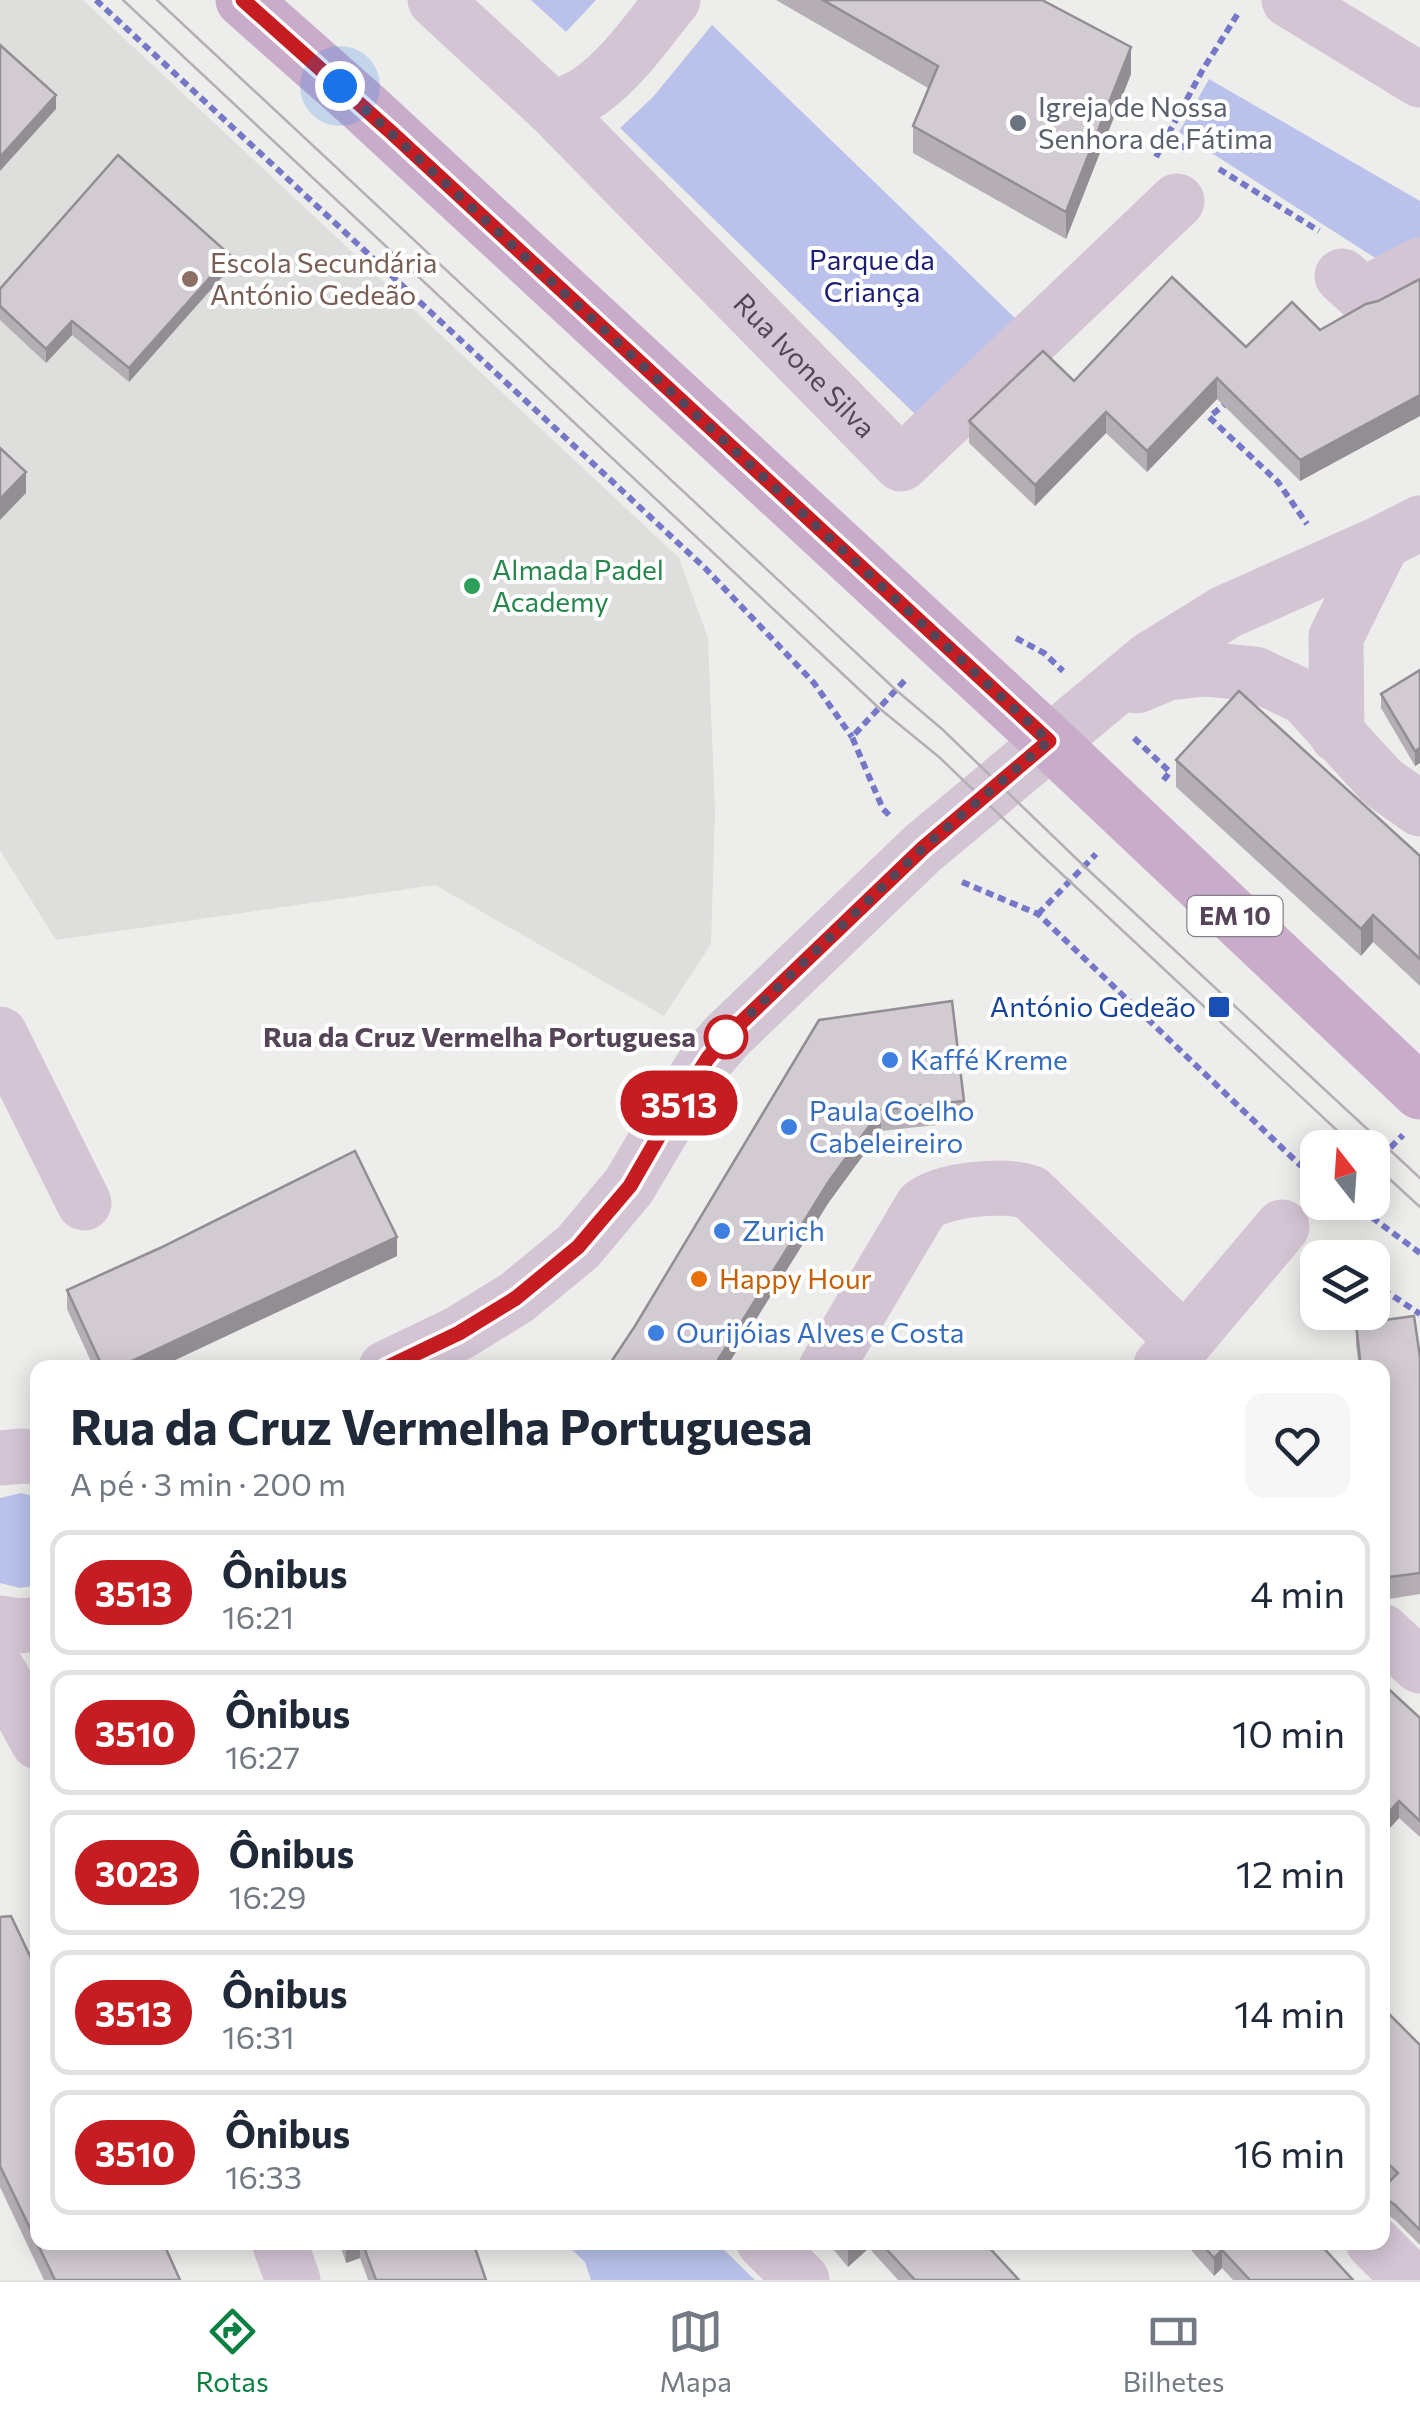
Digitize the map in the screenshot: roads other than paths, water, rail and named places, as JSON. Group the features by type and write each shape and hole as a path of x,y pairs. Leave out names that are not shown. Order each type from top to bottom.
{"main road":[{"name":"EM 10","path":"243,0 378,120 1049,741 1416,1110"}],"street":[{"name":"Rua Ivone Silva","path":"435,0 553,109 901,464 1185,174"},
{"path":"553,109 588,92 622,62 672,0"},
{"path":"1289,0 1420,80"},
{"path":"1336,257 1364,295 1420,265"},
{"path":"422,1360 457,1352 578,1247 630,1186 671,1115 726,1037 923,848 1049,741 1150,659 1226,612 1401,532"},
{"path":"1338,735 1336,637 1401,532"},
{"path":"1095,703 1168,672 1206,669 1255,674 1304,697 1382,782 1420,809"},
{"path":"0,1034 84,1203"},
{"path":"831,1360 922,1206 942,1195 1008,1187 1031,1192 1172,1354 1282,1227"},
{"path":"0,1623 30,1625"},
{"path":"1390,1638 1420,1666"},
{"path":"0,1673 30,1727"},
{"path":"282,2250 293,2280"},
{"path":"772,2250 802,2280"},
{"path":"1381,2250 1410,2280"}],"tram line":[{"path":"123,0 879,708 939,757 1337,1130"},
{"path":"157,0 1420,1178"},
{"path":"1390,1180 1420,1207"}],"place":[{"name":"Igreja de Nossa Senhora de Fátima","path":"1018,123"},
{"name":"Escola Secundária António Gedeão","path":"190,279"},
{"name":"Almada Padel Academy","path":"472,586"},
{"name":"António Gedeão","path":"1219,1007"},
{"name":"Rua da Cruz Vermelha Portuguesa","path":"726,1037"},
{"name":"Kaffé Kreme","path":"890,1060"},
{"name":"Paula Coelho Cabeleireiro","path":"789,1127"},
{"name":"Zurich","path":"722,1231"},
{"name":"Happy Hour","path":"699,1279"},
{"name":"Ourijóias Alves e Costa","path":"656,1333"}],"park label":[{"name":"Parque da Criança","path":"872,276"}]}
